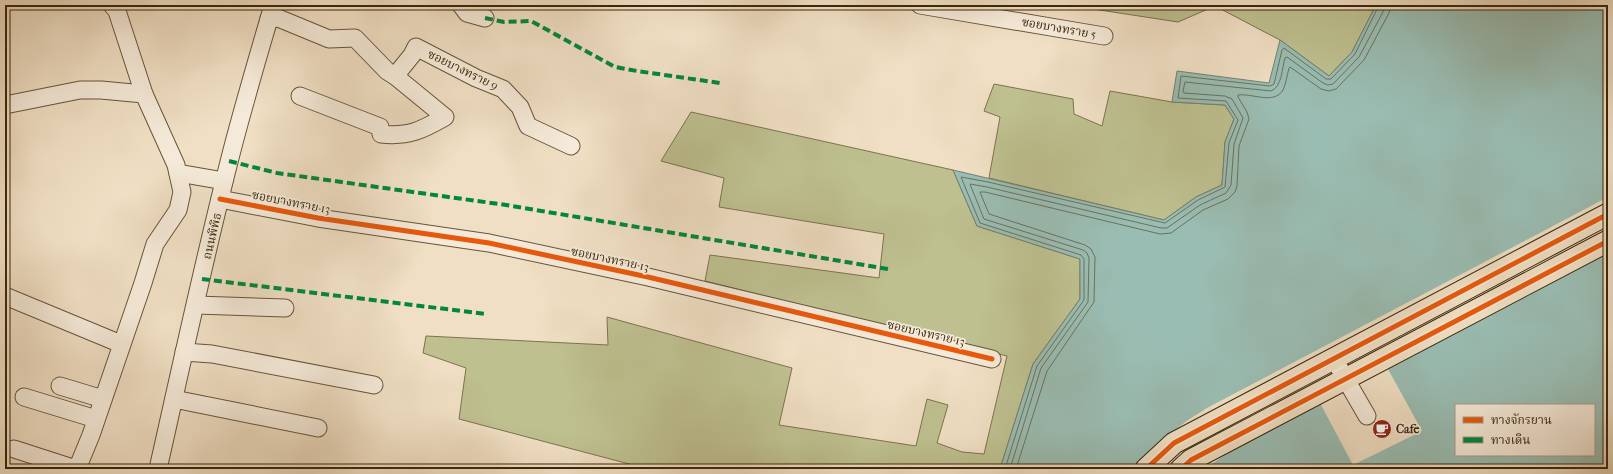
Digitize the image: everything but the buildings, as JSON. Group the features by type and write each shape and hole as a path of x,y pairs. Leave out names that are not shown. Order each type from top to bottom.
{"main road":[{"path":"1146,469 1174,443 1608,214"},
{"path":"1181,469 1192,460 1608,241"}],"street":[{"path":"14,449 76,469 96,418 155,244 178,210 182,192 176,165 144,94 117,11 112,5"},
{"path":"462,5 467,13 484,18"},
{"name":"ซอยบางทราย 5","path":"920,5 1104,36"},
{"path":"271,12 278,18 329,39 355,38 387,71 445,117 422,131 404,134 381,134 380,128 300,96"},
{"name":"ถนนพิพิธ","path":"158,469 224,181 271,12"},
{"name":"ซอยบางทราย 9","path":"395,76 412,56 416,47 476,78 504,89 520,107 528,126 571,146"},
{"path":"5,105 80,90 101,90 144,94"},
{"path":"178,173 224,181"},
{"name":"ซอยบางทราย 13","path":"220,199 318,218 489,243 648,277 992,358"},
{"path":"5,296 121,344"},
{"path":"196,305 285,308"},
{"path":"184,352 212,354 270,364 374,385"},
{"path":"1334,359 1367,416"},
{"path":"60,386 103,398"},
{"path":"24,397 96,418"},
{"path":"174,399 318,428"}],"green space":[{"path":"1067,5 1376,5 1352,52 1329,76 1280,40 1215,6 1178,22"},
{"path":"994,84 1073,99 1074,114 1102,126 1110,91 1172,102 1225,105 1234,119 1225,142 1222,185 1196,197 1164,220 989,178 1000,117 984,111"},
{"path":"691,112 953,170 977,226 1080,259 1080,299 1033,364 1000,469 648,469 459,419 466,368 423,353 426,336 608,345 607,317 792,368 779,425 916,446 927,399 948,405 937,443 962,452 984,454 1007,356 705,281 710,255 879,278 884,234 719,207 724,178 661,161"}],"water":[{"path":"1376,5 1608,5 1608,469 1000,469 1033,364 1080,299 1080,259 977,226 953,170 1164,220 1196,197 1222,185 1225,142 1234,119 1225,105 1172,102 1177,71 1269,83 1280,40 1329,76 1352,52"}],"pier":[{"path":"1608,197 1608,252 1388,369 1422,431 1353,465 1320,403 1229,452 1205,469 1133,469 1153,447 1188,420 1207,408"}],"marked path":[{"path":"485,18 504,22 531,21 615,67 720,83"},
{"path":"229,161 277,173 506,205 888,269"},
{"path":"202,279 486,314"}],"cycle path":[{"path":"220,199 318,218 489,243 648,277 992,359"},
{"path":"1146,469 1174,443 1608,214"},
{"path":"1181,469 1191,460 1608,241"}],"place":[{"name":"Cafe","path":"1382,429"}]}
